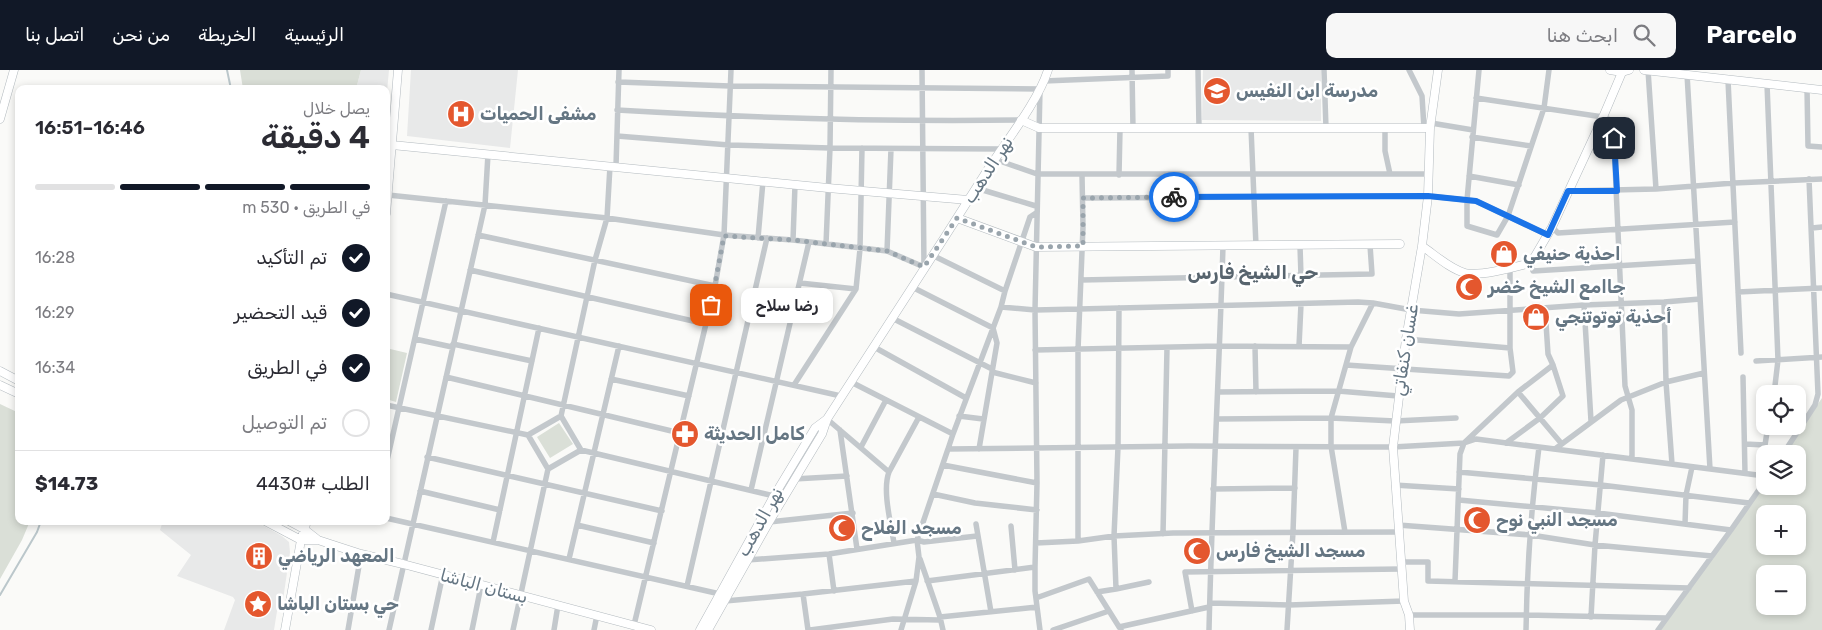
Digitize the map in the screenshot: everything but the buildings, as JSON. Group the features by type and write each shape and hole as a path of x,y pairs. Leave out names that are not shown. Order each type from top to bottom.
{"street":[{"path":"0,119 14,70"},
{"path":"390,170 398,70"},
{"path":"580,450 561,416 595,260 607,218 617,136 618,70"},
{"path":"638,627 646,577 715,286 724,236 731,70"},
{"path":"826,244 831,70"},
{"path":"390,195 607,218 724,236 793,240 887,251 924,267 922,70"},
{"name":"نهر الدهب","path":"708,630 794,479 822,434 827,419 1021,120 1040,89 1048,70"},
{"path":"1091,70 1091,79"},
{"path":"1132,70 1133,128"},
{"path":"1044,81 1168,76 1168,70"},
{"path":"1198,70 1199,128"},
{"path":"1324,70 1326,128"},
{"path":"1409,70 1422,96 1429,126"},
{"name":"غسان كنفاتي","path":"1410,630 1409,615 1404,602 1394,485 1393,447 1401,369 1422,246 1428,196 1429,126 1438,70"},
{"path":"1479,70 1466,200 1468,226 1497,235 1508,216 1544,108 1549,70"},
{"path":"1610,70 1624,71 1550,231 1531,263 1533,271 1697,261"},
{"path":"1656,189 1646,70 1822,90"},
{"path":"1687,74 1710,469"},
{"path":"1728,80 1741,353"},
{"path":"618,82 831,88 1040,89 1035,310 1037,484 1035,567 1040,630"},
{"path":"1767,84 1778,360 1775,385"},
{"path":"1807,88 1808,146 1822,147"},
{"path":"1476,98 1613,120 1625,386 1632,410 1632,458"},
{"path":"617,110 730,117 830,120 1021,120 1039,128 1385,128 1429,126 1473,130"},
{"path":"1119,175 1120,128"},
{"path":"1252,128 1256,246"},
{"path":"1385,128 1385,151 1390,174"},
{"path":"617,136 729,145 890,149 1001,149"},
{"path":"1472,138 1531,146"},
{"path":"392,145 795,185 968,200"},
{"path":"794,385 856,289 860,249 862,148"},
{"path":"887,251 890,149"},
{"path":"389,630 478,236 484,205 488,154"},
{"path":"994,159 1037,174 1429,174"},
{"path":"1078,541 1078,350 1083,246 1082,175"},
{"path":"1469,176 1518,185"},
{"path":"1790,445 1815,406 1818,394 1819,357 1815,327 1809,179"},
{"path":"1568,191 1617,191 1822,179"},
{"path":"758,238 763,181"},
{"path":"793,240 795,185"},
{"path":"976,188 1036,206"},
{"path":"1083,198 1428,196 1476,201 1508,216 1558,233 1735,222"},
{"path":"390,448 446,201"},
{"path":"943,630 919,557 917,540 959,416 1001,307 1030,216 1036,213"},
{"path":"957,218 1036,247 1400,244"},
{"path":"1812,228 1822,227"},
{"path":"478,236 715,286"},
{"path":"687,586 767,238"},
{"path":"751,490 809,242"},
{"path":"1081,280 1372,274 1370,245"},
{"path":"1209,630 1223,246"},
{"path":"1300,246 1301,276"},
{"path":"1422,246 1454,268 1467,274 1491,272 1531,263"},
{"path":"932,255 1005,291"},
{"path":"1346,366 1508,376 1513,372 1510,348 1510,268"},
{"path":"470,270 706,324"},
{"path":"800,283 856,289"},
{"path":"912,287 993,328 997,343 978,449"},
{"path":"1738,292 1822,288"},
{"path":"390,295 842,396"},
{"path":"1001,307 1035,310 1373,303 1411,310 1459,314 1622,305 1700,298"},
{"path":"1664,302 1666,382 1672,464"},
{"path":"1345,532 1331,446 1331,418 1351,347 1373,303"},
{"path":"1300,346 1301,304"},
{"path":"1584,306 1592,421"},
{"path":"1116,589 1114,536 1118,447 1119,308"},
{"path":"1506,443 1540,418 1563,396 1548,354 1545,308"},
{"path":"892,318 992,371 1036,383"},
{"path":"1815,327 1822,326"},
{"path":"493,542 539,328"},
{"path":"415,339 532,361"},
{"path":"1406,339 1510,348"},
{"path":"569,559 619,346"},
{"path":"1035,350 1219,346 1351,347"},
{"path":"1254,346 1256,392"},
{"path":"874,347 966,398"},
{"path":"1163,534 1167,348"},
{"path":"1756,361 1819,357"},
{"path":"1455,581 1460,454 1464,443 1518,392 1553,365"},
{"path":"0,371 15,379"},
{"path":"1555,449 1621,400 1666,382 1704,373"},
{"path":"446,377 680,434"},
{"path":"1743,377 1745,474"},
{"path":"611,379 689,396"},
{"path":"851,382 953,434"},
{"path":"0,385 15,392"},
{"path":"1218,392 1338,391 1398,396"},
{"path":"1518,392 1561,443"},
{"path":"861,447 886,400"},
{"path":"390,406 528,435 548,469"},
{"path":"528,435 561,416"},
{"path":"959,416 984,419"},
{"path":"894,543 887,478 920,417"},
{"path":"1217,419 1331,418 1395,421 1456,418"},
{"path":"827,419 889,472"},
{"name":"نهر الدهب","path":"700,630 774,496 815,428 827,419"},
{"path":"840,429 858,549"},
{"path":"1745,444 1765,445 1767,435"},
{"path":"948,449 1036,447 1393,447 1464,443 1476,439 1756,475"},
{"path":"1526,630 1526,583 1539,447"},
{"path":"1287,630 1296,448"},
{"path":"512,630 548,469 580,450 774,496"},
{"path":"1591,617 1603,455"},
{"path":"428,457 662,511"},
{"path":"943,465 1037,484"},
{"path":"1684,524 1686,495 1692,467"},
{"path":"1459,472 1749,503"},
{"path":"794,479 847,476"},
{"path":"1394,485 1459,489"},
{"path":"1213,490 1295,488"},
{"path":"420,491 500,510"},
{"path":"1658,630 1732,530 1756,493"},
{"path":"933,494 975,503 1037,510"},
{"path":"1459,500 1598,513 1732,530"},
{"path":"769,522 853,513"},
{"path":"390,519 720,594"},
{"path":"976,524 991,612"},
{"name":"بستان الباشا","path":"273,525 301,540 318,540 361,554 651,630"},
{"path":"286,630 305,525"},
{"name":"بستان الباشا","path":"305,525 318,540"},
{"path":"577,525 654,542"},
{"path":"1011,526 1014,570"},
{"path":"1036,543 1173,533 1345,532 1399,528 1456,529 1531,535 1595,545 1712,556"},
{"path":"747,560 829,554 917,540 924,542 977,536"},
{"path":"348,630 361,554"},
{"path":"829,554 834,590"},
{"path":"902,630 903,620 916,581 919,557"},
{"path":"1192,611 1185,572 1401,566 1428,562 1428,580 1689,588"},
{"path":"927,581 1035,567"},
{"path":"431,630 442,574"},
{"path":"1036,598 1090,579 1120,628 1210,605 1404,602"},
{"path":"725,601 916,581"},
{"path":"1098,592 1149,582"},
{"path":"472,630 482,586"},
{"path":"803,594 809,630 893,619 940,618 1037,607"},
{"path":"554,630 558,605"},
{"path":"1053,630 1109,611"},
{"path":"594,630 597,615"},
{"path":"1409,615 1666,618"}],"shaded area":[{"path":"240,70 361,70 357,85 242,85"},
{"path":"361,70 389,70 388,85 357,85"},
{"name":"مشفى الحميات","path":"411,70 518,70 510,148 407,136"},
{"path":"1203,70 1321,70 1321,121 1202,120"},
{"path":"390,349 407,353 396,402 390,400"},
{"path":"1822,398 1822,630 1658,630 1756,492 1756,495 1806,495 1806,445 1789,445 1796,435 1806,435 1806,421"},
{"path":"0,404 15,411 15,525 28,525 0,579"},
{"path":"559,423 573,444 550,458 537,437"},
{"path":"162,525 262,525 289,542 290,552 283,600 279,599 274,630 224,630 235,600 233,597 177,576 191,555 160,530"}],"waterway":[{"path":"227,70 230,85"},
{"path":"0,595 40,525"}],"way so far":[{"path":"711,305 724,236 793,240 887,251 924,267 957,218 1036,247 1083,246 1083,198 1174,197"}],"place":[{"name":"مدرسة ابن النفيس","path":"1217,91"},
{"name":"مشفى الحميات","path":"461,114"},
{"name":"احذية حنيفي","path":"1504,254"},
{"name":"جاامع الشيخ خضر","path":"1469,287"},
{"name":"رضا سلاح","path":"711,305"},
{"name":"أحذية توتوتنجي","path":"1536,317"},
{"name":"كامل الحديثة","path":"685,434"},
{"name":"مسجد النبي نوح","path":"1477,520"},
{"name":"مسجد الفلاح","path":"842,528"},
{"name":"مسجد الشيخ فارس","path":"1197,551"},
{"name":"المعهد الرياضي","path":"259,556"},
{"name":"حي بستان الباشا","path":"258,604"}],"district":[{"name":"حي الشيخ فارس","path":"1253,272"}],"route":[{"path":"1174,197 1428,196 1476,201 1548,235 1568,191 1617,191 1614,138"}]}
